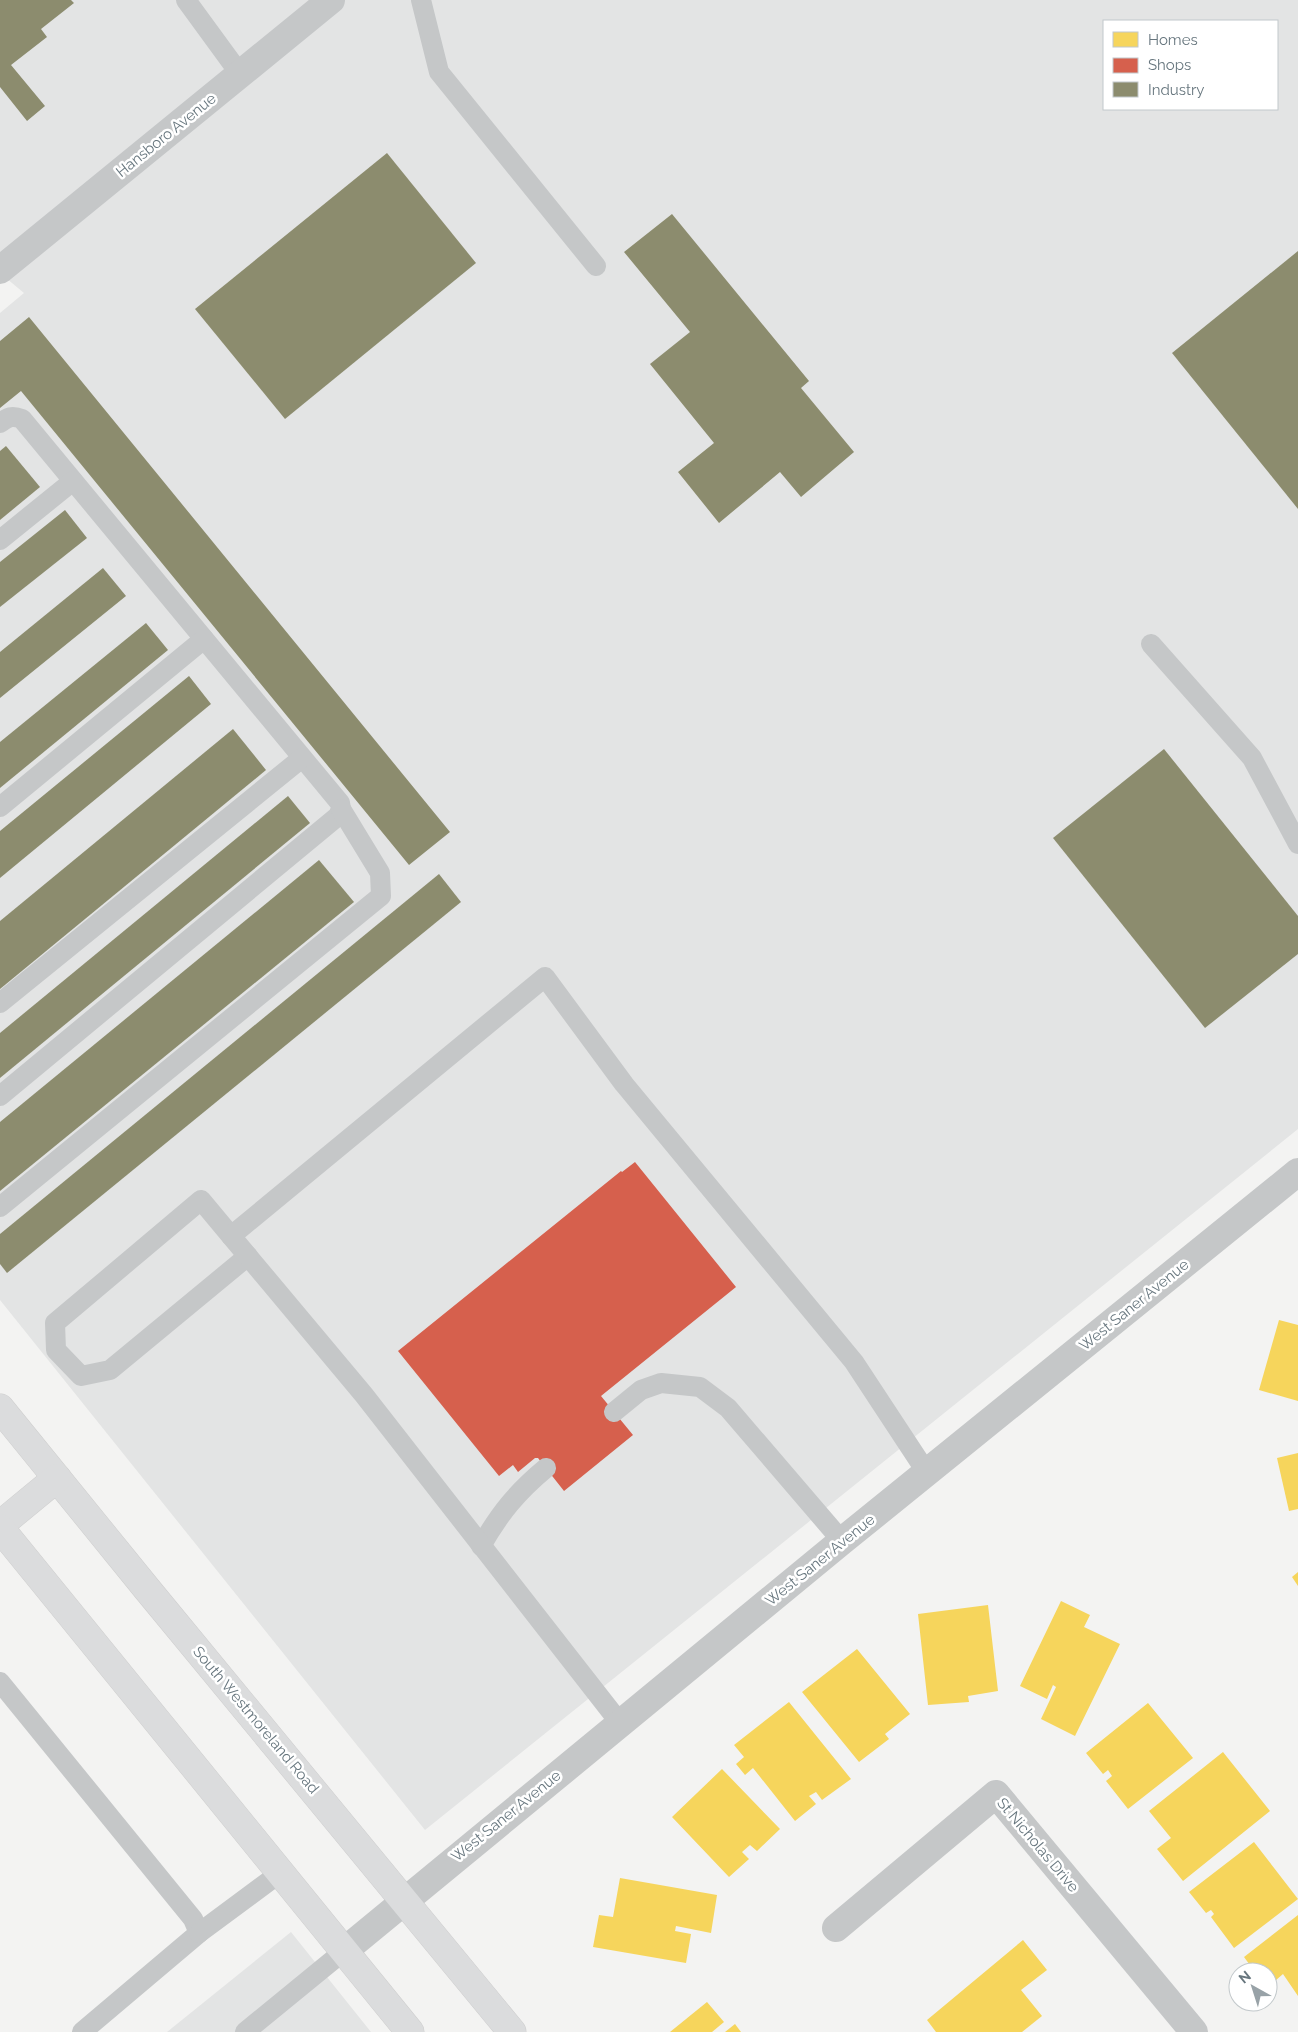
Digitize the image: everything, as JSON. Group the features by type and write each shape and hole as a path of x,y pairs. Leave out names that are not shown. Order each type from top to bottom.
{"main road":[{"name":"South Westmoreland Road","path":"0,1408 512,2032"},
{"path":"57,1478 0,1526 410,2032"}],"street":[{"name":"Hansboro Avenue","path":"0,270 327,1"},
{"name":"West Saner Avenue","path":"344,1951 404,1899 842,1541 1298,1172"},
{"name":"St Nicholas Drive","path":"836,1928 996,1794 1194,2032"}],"lane":[{"path":"186,0 240,74"},
{"path":"421,0 440,72 596,266"},
{"path":"0,423 6,418 15,416 22,419 340,803 341,809 380,873 381,896 0,1207"},
{"path":"0,540 73,482"},
{"path":"0,807 204,639"},
{"path":"1151,644 1252,758 1298,844"},
{"path":"0,1003 302,758"},
{"path":"0,1096 338,816 341,809"},
{"path":"232,1236 545,977 624,1084 854,1362 927,1473"},
{"path":"248,1256 110,1370 81,1376 56,1350 55,1323 201,1200 232,1236 364,1396 620,1723"},
{"path":"614,1412 641,1390 661,1383 700,1387 728,1408 842,1541"},
{"path":"481,1546 496,1519 523,1488 546,1468"},
{"path":"0,1682 194,1919 199,1933"},
{"path":"82,2032 199,1933 280,1872"},
{"path":"245,2032 344,1951"}],"shaded area":[{"path":"0,0 1298,0 1298,1129 425,1830 0,1300 0,313 24,293 0,273"},
{"path":"291,1932 371,2032 167,2032"}],"building: Homes":[{"path":"1279,1320 1298,1325 1298,1401 1259,1390"},
{"path":"1298,1453 1298,1509 1289,1511 1277,1458"},
{"path":"1298,1572 1298,1586 1292,1577"},
{"path":"1061,1601 1090,1615 1084,1627 1120,1644 1075,1736 1041,1719 1056,1687 1053,1685 1047,1699 1020,1686"},
{"path":"988,1605 998,1691 968,1696 969,1702 928,1705 918,1614"},
{"path":"857,1649 910,1714 885,1734 889,1739 859,1762 802,1692"},
{"path":"789,1702 851,1779 822,1800 816,1792 809,1796 816,1804 795,1821 753,1768 745,1775 736,1764 744,1757 734,1745"},
{"path":"1148,1703 1193,1758 1128,1809 1106,1781 1112,1776 1108,1770 1103,1774 1086,1753"},
{"path":"1223,1752 1270,1811 1183,1881 1157,1849 1171,1838 1149,1811"},
{"path":"722,1769 780,1829 757,1851 750,1845 742,1852 749,1859 729,1877 672,1817"},
{"path":"1254,1842 1298,1899 1234,1948 1211,1917 1214,1914 1211,1910 1206,1913 1189,1892"},
{"path":"620,1878 717,1895 711,1933 676,1926 675,1931 691,1934 686,1963 593,1947 599,1915 613,1917"},
{"path":"1298,1915 1298,1996 1283,1974 1278,1978 1278,1962 1248,1962 1244,1957"},
{"path":"1023,1940 1047,1970 1021,1990 1042,2016 1022,2032 936,2032 927,2020"},
{"path":"707,2002 724,2022 712,2032 670,2032"},
{"path":"735,2024 741,2032 725,2032"}],"building: Shops":[{"path":"635,1162 736,1287 601,1396 633,1435 564,1491 538,1458 535,1458 518,1472 513,1465 499,1476 398,1351 621,1171"}],"building: Industry":[{"path":"0,0 71,0 74,3 41,29 47,37 11,65 45,106 27,121 0,87"},
{"path":"387,153 476,263 285,419 195,309"},
{"path":"672,214 809,381 801,388 854,452 801,497 780,472 719,523 678,472 714,443 650,364 690,332 624,252"},
{"path":"1298,251 1298,509 1172,353"},
{"path":"29,317 450,832 409,865 21,391 0,408 0,341"},
{"path":"6,446 40,487 0,520 0,451"},
{"path":"65,510 87,538 0,607 0,562"},
{"path":"103,568 126,596 0,698 0,652"},
{"path":"146,623 168,650 0,788 0,742"},
{"path":"189,676 211,704 0,878 0,831"},
{"path":"233,729 266,770 0,989 0,921"},
{"path":"1164,749 1298,916 1298,954 1205,1028 1053,838"},
{"path":"288,796 310,823 0,1078 0,1033"},
{"path":"319,860 354,902 0,1191 0,1122"},
{"path":"439,874 461,902 7,1273 0,1264 0,1234"}]}
